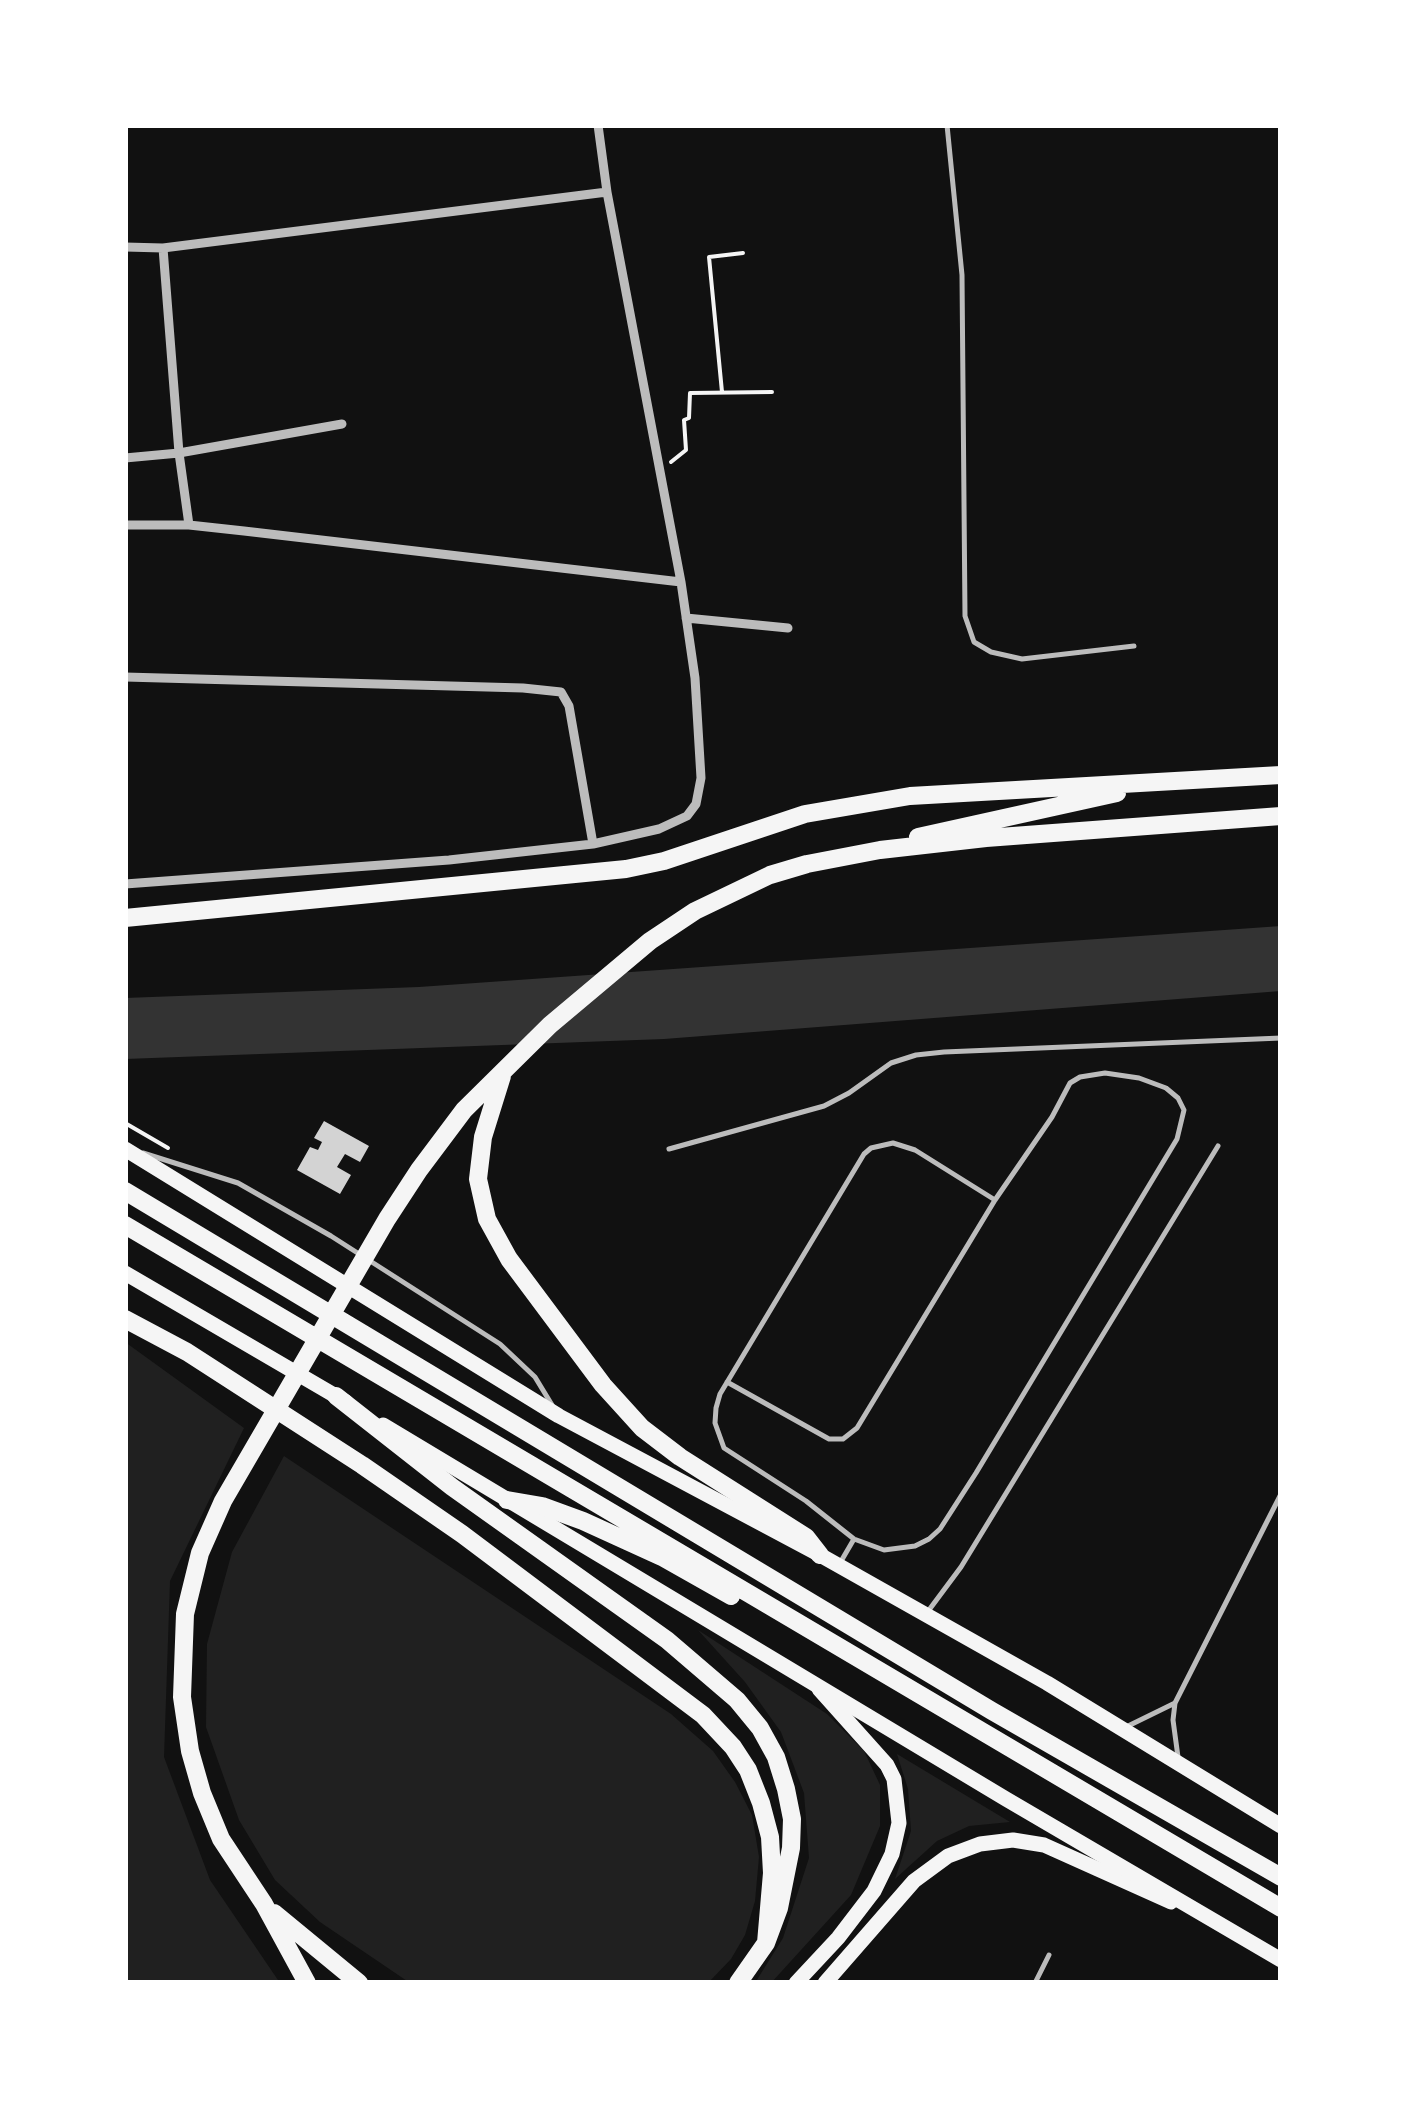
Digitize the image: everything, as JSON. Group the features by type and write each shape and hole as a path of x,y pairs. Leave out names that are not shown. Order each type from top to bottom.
{"highway":[{"path":"125,918 626,869 664,861 805,814 910,796 1281,775"},
{"path":"880,850 934,832 1169,782"},
{"path":"307,1983 264,1904 228,1851 208,1810 190,1751 182,1697 183,1633 193,1578 212,1524 419,1170 464,1110 590,990 684,918 770,875 880,850 986,838 1281,816"},
{"path":"505,1069 489,1114 478,1160 478,1180 488,1219 509,1259 603,1385 657,1441 806,1536 820,1555"},
{"path":"125,1190 992,1711 1281,1877"},
{"path":"125,1225 1281,1908"},
{"path":"125,1319 187,1352 362,1465 462,1534 703,1715 748,1770 761,1803 770,1837 772,1873 766,1942"},
{"path":"336,1396 452,1486 668,1640 737,1700 760,1728 776,1758 792,1819 788,1875 766,1942 738,1983"},
{"path":"507,1500 542,1506 662,1557 868,1677 916,1703 977,1728"},
{"path":"264,1904 358,1983"}],"main road":[{"path":"125,1148 559,1416 820,1555 1047,1683 1281,1826"},
{"path":"125,1273 1281,1960"},
{"path":"796,1983 874,1891 892,1854 899,1823 894,1780 887,1764 813,1683"},
{"path":"825,1983 925,1872 958,1851 992,1841 1026,1841 1060,1851 1215,1922"}],"street":[{"path":"125,884 449,860 593,844 659,829 687,816 700,793 700,753 686,618 598,125"},
{"path":"125,247 164,248 607,192"},
{"path":"164,248 179,454 189,525"},
{"path":"125,458 179,454 342,424"},
{"path":"125,525 189,525 681,582"},
{"path":"686,618 788,628"},
{"path":"125,677 561,692 570,706 593,844"}],"lane":[{"path":"947,125 962,275 965,616 974,642 991,652 1022,659 1134,646"},
{"path":"669,1149 824,1106 891,1063 916,1056 1281,1038"},
{"path":"727,1382 830,1439 843,1440 858,1428 1070,1083 1080,1077 1105,1073 1138,1078 1166,1088 1184,1110 1177,1138 940,1528 929,1539 900,1550 869,1547 854,1539 806,1501 724,1448 715,1422 720,1394 727,1382 864,1154 871,1148 892,1143 915,1150 995,1200"},
{"path":"925,1614 961,1567 1218,1146"},
{"path":"125,1148 224,1176 331,1236 500,1344 535,1377 559,1416"},
{"path":"1180,1765 1174,1741 1175,1703 1281,1494"},
{"path":"839,1566 854,1539"},
{"path":"1121,1729 1175,1703"},
{"path":"1034,1983 1049,1955"}],"path":[{"path":"722,392 709,257 743,253"},
{"path":"660,471 686,450 684,420 690,418 690,393 772,392"}],"shaded area":[{"path":"1281,926 1281,991 664,1039 125,1059 125,998 419,987"},
{"path":"125,1342 244,1428 170,1581 164,1757 210,1880 280,1983 125,1983"},
{"path":"284,1456 671,1714 713,1751 752,1815 759,1857 755,1901 745,1935 731,1959 708,1983 410,1983 320,1922 275,1880 239,1820 206,1727 207,1644 232,1552"},
{"path":"698,1630 827,1714 864,1751 880,1785 880,1826 851,1895 771,1983 755,1983 783,1938 809,1858 804,1793 781,1732 745,1682"},
{"path":"897,1754 1010,1822 969,1826 937,1841 895,1879 911,1831 908,1789"}],"building":[{"path":"324,1121 369,1146 360,1162 345,1154 337,1167 351,1175 340,1194 297,1170 310,1147 318,1150 322,1142 314,1138"}]}
